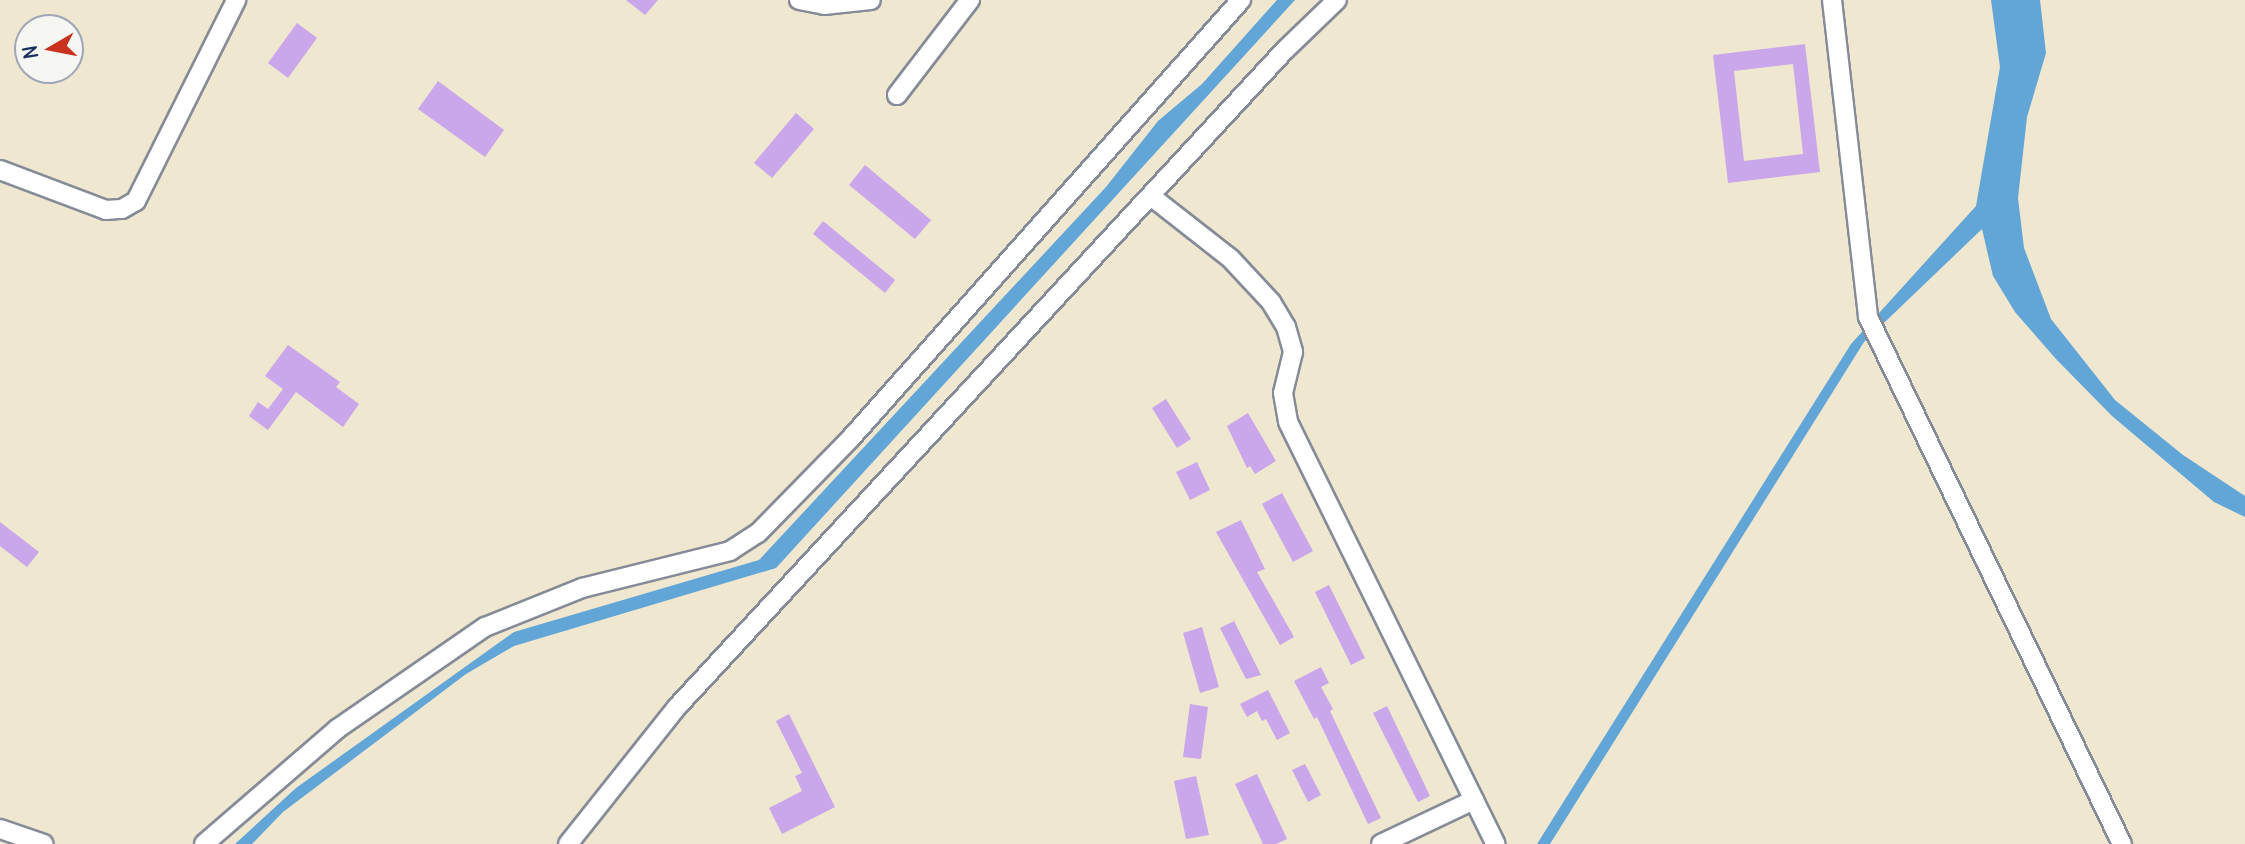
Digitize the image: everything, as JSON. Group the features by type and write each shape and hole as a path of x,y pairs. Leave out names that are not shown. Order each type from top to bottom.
{"street":[{"path":"0,170 106,210 122,209 136,201 236,0"},
{"path":"799,0 824,5 871,0"},
{"path":"897,95 970,0"},
{"path":"204,844 337,729 485,627 582,588 730,551 758,533 859,429 1241,0"},
{"path":"568,844 677,707 1152,197 1285,50 1337,0"},
{"path":"1832,0 1868,317 1876,339 2122,844"},
{"path":"1152,197 1231,260 1270,302 1286,327 1293,352 1283,393 1288,422 1496,844"},
{"path":"1381,844 1474,800"},
{"path":"0,829 44,844"}],"water":[{"path":"1277,0 1295,0 776,568 514,646 466,674 283,812 252,844 235,844 296,788 514,632 759,560 1106,187 1158,121 1202,84"},
{"path":"1991,0 2040,0 2046,53 2027,117 2018,198 2024,248 2051,319 2115,400 2183,455 2245,496 2245,517 2214,502 2112,416 2056,359 2015,312 1993,276 1982,229 1864,342 1550,844 1537,844 1851,344 1976,206 2000,67"}],"building":[{"path":"626,0 658,0 645,15"},
{"path":"297,23 317,38 288,78 268,63"},
{"path":"1805,44 1820,172 1728,183 1713,55","holes":["1793,64 1803,154 1744,161 1734,71"]},
{"path":"438,81 504,130 485,157 418,109"},
{"path":"796,113 814,129 772,178 754,163"},
{"path":"865,165 931,220 915,239 849,185"},
{"path":"823,221 895,280 885,293 813,234"},
{"path":"288,345 340,382 336,387 359,404 343,427 296,392 268,430 249,416 258,402 268,409 283,389 265,376"},
{"path":"1166,399 1191,439 1177,448 1152,408"},
{"path":"1248,413 1276,461 1255,474 1250,466 1247,468 1227,426"},
{"path":"1197,462 1210,490 1190,500 1176,472"},
{"path":"1282,493 1313,551 1293,562 1262,504"},
{"path":"1241,520 1265,569 1257,572 1294,637 1280,645 1216,532"},
{"path":"0,522 39,552 27,567 0,546"},
{"path":"1329,585 1365,658 1351,665 1315,592"},
{"path":"1234,621 1261,675 1246,679 1220,628"},
{"path":"1202,627 1219,687 1200,693 1183,633"},
{"path":"1321,667 1329,683 1321,687 1333,709 1330,711 1381,818 1368,824 1317,717 1314,719 1294,681"},
{"path":"1268,690 1290,733 1277,740 1266,719 1262,721 1257,711 1247,717 1240,704"},
{"path":"1190,704 1208,707 1201,759 1183,757"},
{"path":"1387,706 1430,796 1418,802 1373,713"},
{"path":"789,714 835,807 782,834 769,808 802,791 795,776 802,773 776,721"},
{"path":"1305,764 1321,795 1308,802 1292,770"},
{"path":"1257,774 1287,839 1276,844 1263,844 1235,784"},
{"path":"1196,776 1209,835 1186,839 1174,781"}]}
